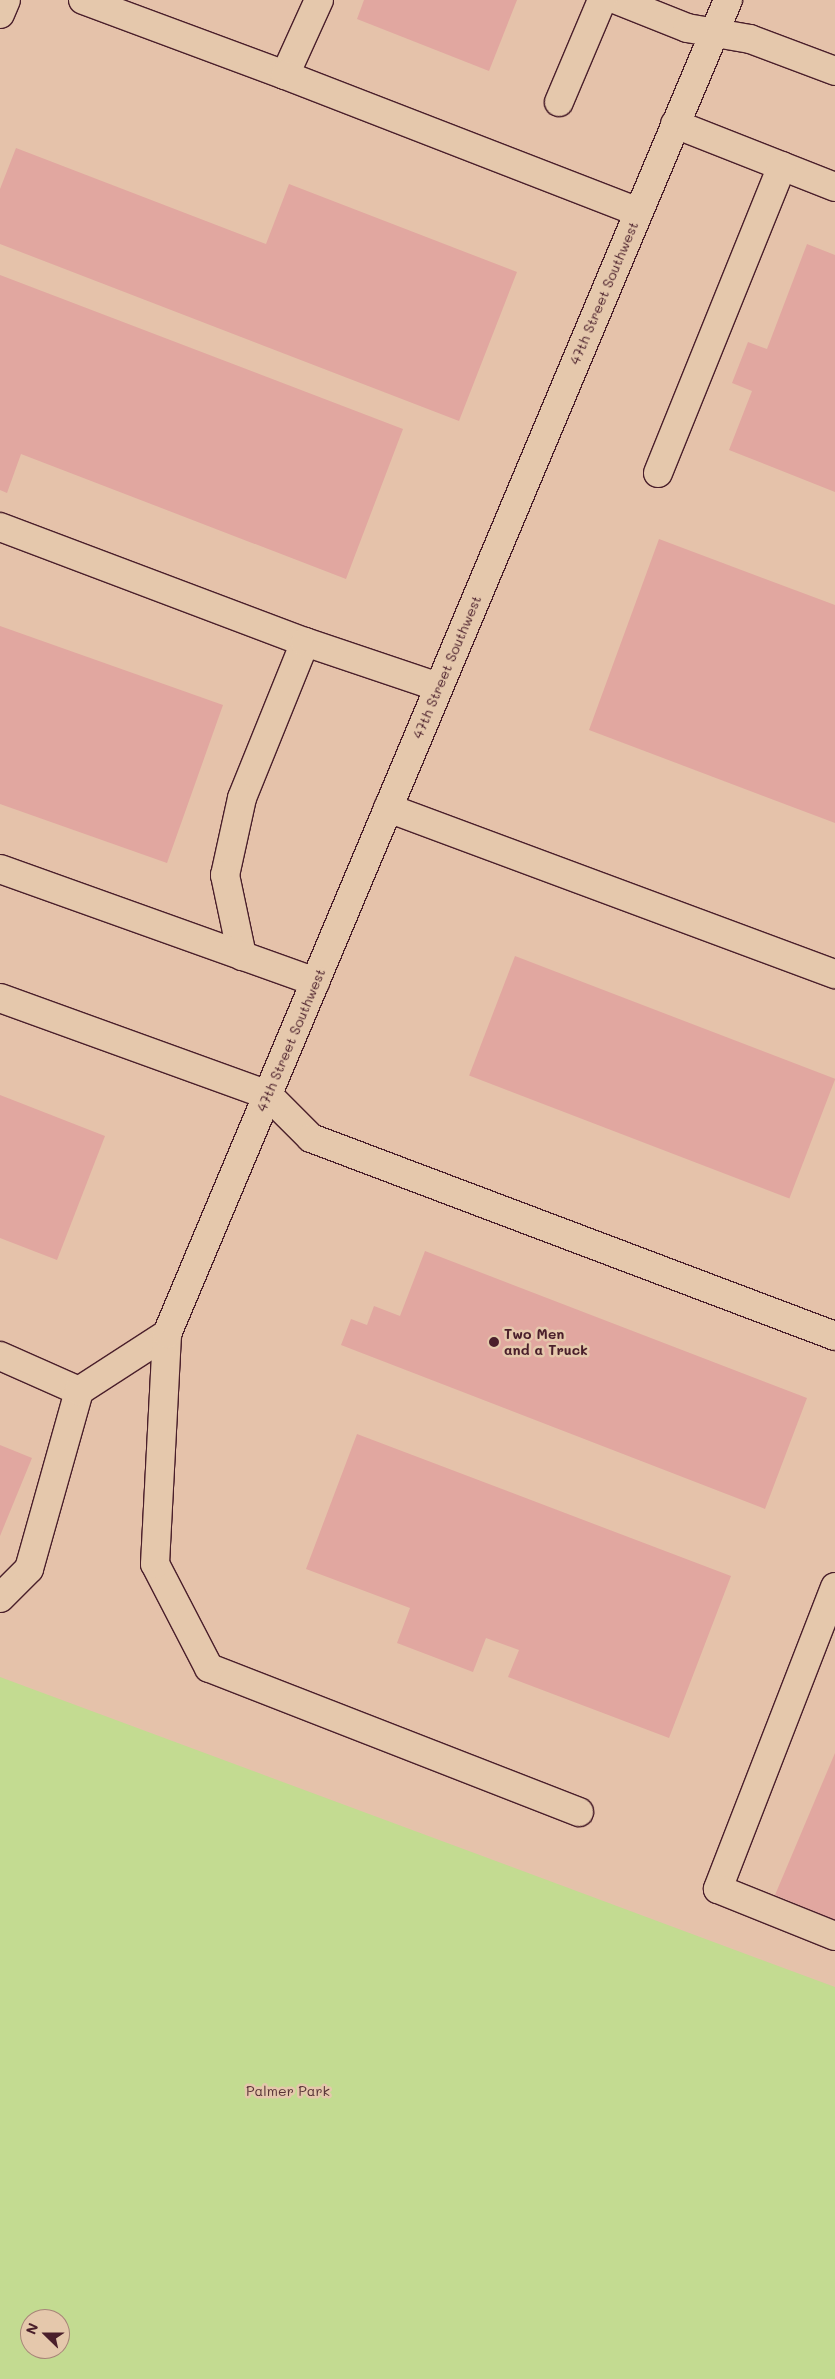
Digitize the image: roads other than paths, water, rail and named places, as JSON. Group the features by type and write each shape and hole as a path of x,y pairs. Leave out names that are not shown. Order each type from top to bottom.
{"street":[{"path":"0,14 6,0"},
{"path":"83,0 285,75 638,212"},
{"path":"285,75 319,0"},
{"path":"559,102 602,0"},
{"path":"617,0 687,28 750,39 835,71"},
{"name":"47th Street Southwest","path":"167,1334 728,0"},
{"path":"675,124 835,187"},
{"path":"658,473 782,166"},
{"path":"0,527 305,642 439,687"},
{"path":"242,956 225,875 242,798 305,642"},
{"path":"388,808 835,974"},
{"path":"0,869 315,982"},
{"path":"0,998 268,1095 311,1138 835,1336"},
{"path":"0,1598 29,1569 79,1391 167,1334"},
{"path":"167,1334 155,1564 209,1668 579,1812"},
{"path":"0,1356 79,1391"},
{"path":"835,1587 718,1889 835,1936"}],"place":[{"name":"Two Men and a Truck","path":"494,1342"}],"park label":[{"name":"Palmer Park","path":"288,2091"}]}
